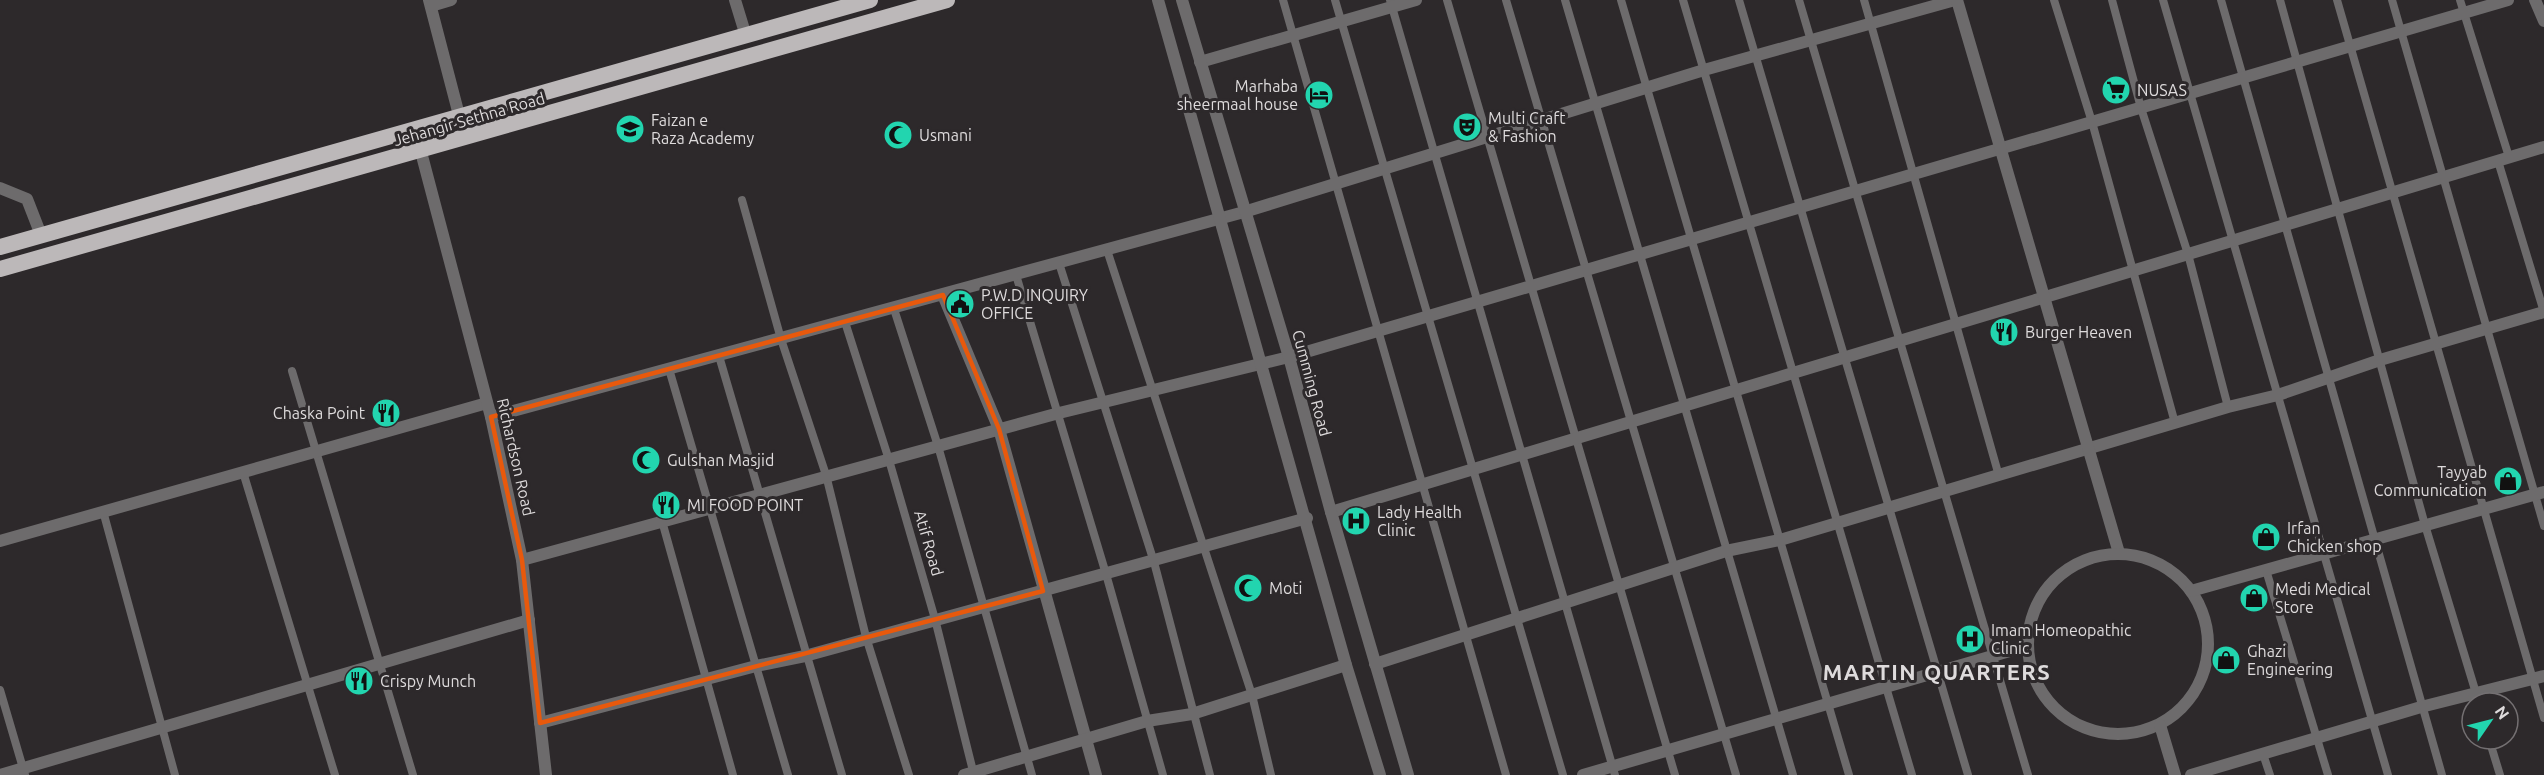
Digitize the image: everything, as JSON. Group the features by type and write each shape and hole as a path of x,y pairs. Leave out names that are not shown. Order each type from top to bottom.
{"highway":[{"name":"Jehangir Sethna Road","path":"0,247 870,0"},
{"name":"Jehangir Sethna Road","path":"0,269 421,152 947,0"}],"street":[{"path":"451,0 430,3 459,115"},
{"path":"735,0 746,36"},
{"path":"1158,0 1307,518 1346,664 1380,775"},
{"name":"Cumming Road","path":"1182,0 1289,357 1331,513 1408,775"},
{"path":"1200,62 1341,21 1391,3 1416,0"},
{"path":"491,417 1244,212 1704,70 1956,0 2119,554"},
{"path":"522,560 1059,413 1289,357 2508,0"},
{"path":"2535,0 2544,21"},
{"path":"1331,513 2544,147"},
{"name":"Richardson Road","path":"421,152 491,417 522,560 546,775"},
{"path":"0,188 27,199 41,236"},
{"path":"943,295 999,429 1096,775"},
{"path":"1375,664 1726,551 1780,540 1888,507 1944,493 2228,407 2278,395 2380,360 2435,346 2544,312"},
{"path":"0,540 487,403"},
{"path":"2191,591 2539,493"},
{"path":"540,723 756,666 805,656 866,637 1154,562 1307,518"},
{"path":"2119,554 2146,558 2171,571 2191,591 2205,619 2208,650 2201,680 2185,706 2160,725 2131,734 2101,733 2072,722 2049,702 2038,685 2033,676 2027,646 2031,617 2044,591 2065,570 2091,558 2119,554"},
{"path":"0,775 24,772 161,728 529,620"},
{"path":"1583,775 1614,771 1724,734 2027,646"},
{"path":"970,774 1147,721 1192,714 1346,664"},
{"path":"2498,691 2538,678"},
{"path":"2191,775 2372,720 2421,707 2460,701"},
{"path":"2160,725 2175,775"}],"lane":[{"path":"1283,0 1506,775"},
{"path":"1335,0 1563,775"},
{"path":"1447,0 1675,775"},
{"path":"1506,0 1736,775"},
{"path":"1565,0 1793,775"},
{"path":"1621,0 1849,775"},
{"path":"1683,0 1912,775"},
{"path":"1739,0 1968,775"},
{"path":"1799,0 2028,775"},
{"path":"1864,0 1999,476"},
{"path":"2054,0 2092,122 2175,423"},
{"path":"2112,0 2141,108 2188,254 2228,407"},
{"path":"2163,0 2388,775"},
{"path":"2221,0 2373,540 2442,775"},
{"path":"2280,0 2425,525 2475,691"},
{"path":"2337,0 2482,509 2538,678 2544,718"},
{"path":"2392,0 2487,330 2539,493 2544,526"},
{"path":"2460,0 2544,312"},
{"path":"1391,3 1614,771"},
{"path":"742,200 781,339 826,476 866,637 909,775"},
{"path":"1107,250 1154,389 1202,548 1251,695 1271,775"},
{"path":"1059,263 1154,562 1192,714 1210,775"},
{"path":"1016,275 1059,413 1163,775"},
{"path":"894,309 938,446 982,607 1032,775"},
{"name":"Atif Road","path":"845,322 889,460 935,619 970,774"},
{"path":"719,356 761,494 805,656 842,775"},
{"path":"669,369 788,775"},
{"path":"291,371 413,775"},
{"path":"243,472 335,775"},
{"path":"103,511 175,775"},
{"path":"662,521 733,775"},
{"path":"2266,570 2328,775"},
{"path":"0,690 24,772"},
{"path":"2493,751 2500,775"},
{"path":"2263,754 2270,775"}],"highlighted area":[{"path":"943,295 999,429 1043,591 540,723 522,560 491,417"}],"place":[{"name":"NUSAS","path":"2116,90"},
{"name":"Marhaba sheermaal house","path":"1319,95"},
{"name":"Multi Craft & Fashion","path":"1467,127"},
{"name":"Faizan e Raza Academy","path":"630,129"},
{"name":"Usmani","path":"898,135"},
{"name":"P.W.D INQUIRY OFFICE","path":"960,304"},
{"name":"Burger Heaven","path":"2004,332"},
{"name":"Chaska Point","path":"386,413"},
{"name":"Gulshan Masjid","path":"646,460"},
{"name":"Tayyab Communication","path":"2508,481"},
{"name":"MI FOOD POINT","path":"666,505"},
{"name":"Lady Health Clinic","path":"1356,521"},
{"name":"Irfan Chicken shop","path":"2266,537"},
{"name":"Moti","path":"1248,588"},
{"name":"Medi Medical Store","path":"2254,598"},
{"name":"Imam Homeopathic Clinic","path":"1970,639"},
{"name":"Ghazi Engineering","path":"2226,660"},
{"name":"Crispy Munch","path":"359,681"}],"district":[{"name":"MARTIN QUARTERS","path":"1937,672"}]}
